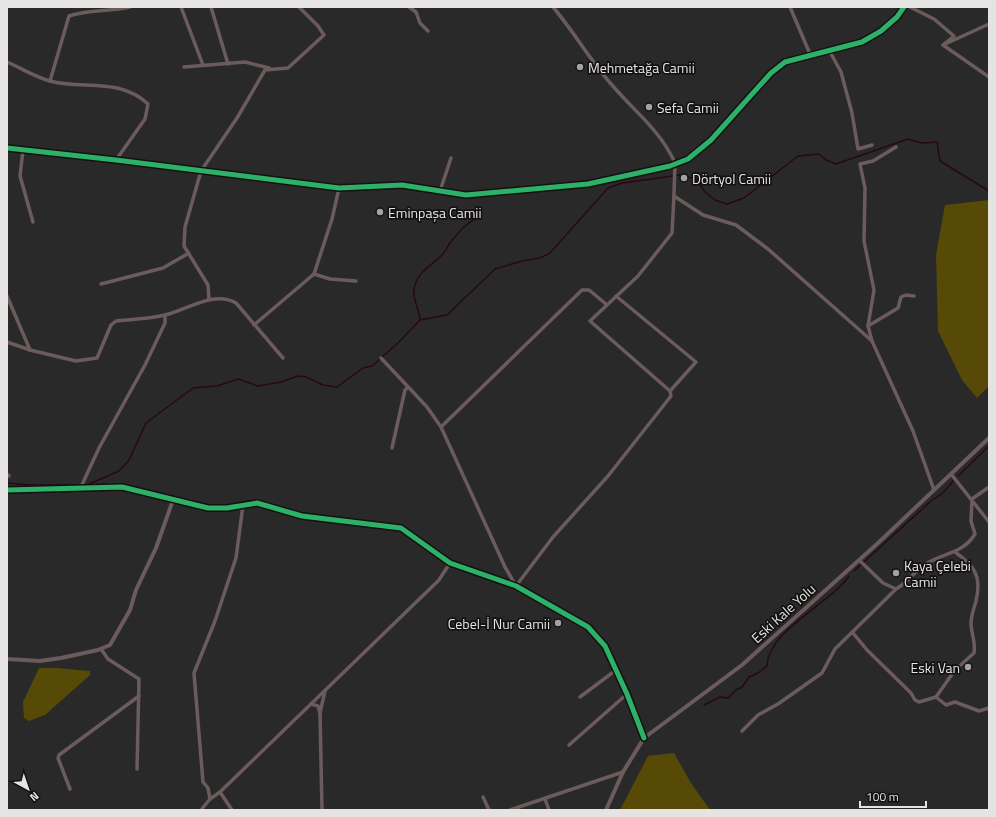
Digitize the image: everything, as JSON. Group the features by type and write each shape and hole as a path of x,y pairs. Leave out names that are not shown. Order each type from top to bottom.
{"street":[{"path":"50,81 69,16 80,12 120,10 130,7"},
{"path":"181,7 203,65"},
{"path":"211,7 228,64"},
{"path":"184,67 245,62 270,68 288,68 324,35 318,26 299,7"},
{"path":"409,7 416,12 420,23 428,32"},
{"path":"516,586 553,537 584,504 616,466 671,396 670,390 590,322 606,304 638,276 672,233 674,196 673,180 675,167 664,143 645,119 611,85 589,56 572,29 553,7"},
{"path":"790,7 810,54"},
{"path":"7,148 201,170 339,188 402,185 466,195 588,184 675,167 688,159 711,140 771,73 785,62 810,54 862,42 881,31 897,17 904,7"},
{"path":"910,7 934,19 954,36 943,45"},
{"path":"943,45 989,24"},
{"path":"943,45 989,77"},
{"path":"829,50 841,72 852,113 858,149 872,145"},
{"path":"7,62 50,81 128,90 148,104 145,119 116,160"},
{"path":"209,299 208,286 184,246 184,227 201,170 237,118 261,75 265,70 270,68"},
{"path":"896,147 873,161 860,164 865,188 864,241 874,290 868,326 872,341 913,431 934,490"},
{"path":"23,150 20,176 33,222"},
{"path":"440,191 451,158"},
{"path":"254,325 314,274 332,219 339,188"},
{"path":"674,196 703,214 736,225 768,249 872,341"},
{"path":"100,284 163,268 189,253"},
{"path":"314,274 330,279 356,281"},
{"path":"441,427 582,290 589,290 606,304"},
{"path":"868,326 898,308 902,297 906,295 914,296"},
{"path":"7,296 30,350"},
{"path":"616,296 696,362 670,390"},
{"path":"7,342 30,350 76,360 97,358 111,325 116,322 165,315 209,299 231,300 236,303 283,358"},
{"path":"80,489 99,448 145,365 165,323 165,315"},
{"path":"381,358 427,407 441,427 516,586"},
{"path":"392,448 408,386"},
{"name":"Eski Kale Yolu","path":"606,810 623,772 644,738 742,665 860,561 989,438"},
{"path":"951,474 989,522"},
{"path":"7,490 122,487 208,508 227,508 257,503 302,516 401,528 450,563 516,586 588,627 605,646 627,694 644,738"},
{"path":"972,499 989,487"},
{"path":"742,731 758,715 778,704 822,674 835,649 926,563 955,552 971,541 975,534 971,521 972,499"},
{"path":"7,659 40,661 101,649 110,645 130,610 136,590 156,548 173,500"},
{"path":"210,799 208,788 203,782 194,673 215,621 236,558 243,506"},
{"path":"853,633 888,672 911,693 915,700 919,702 936,697 955,670 974,653 975,644 971,622 978,593 978,578 973,567 955,552"},
{"path":"860,561 883,583 896,590"},
{"path":"201,810 210,799 220,792 438,580 450,563"},
{"path":"101,649 108,658 139,679 137,769"},
{"path":"580,697 616,670"},
{"path":"322,810 320,713 325,691"},
{"path":"569,745 627,694"},
{"path":"70,789 58,758 59,754 139,696"},
{"path":"936,697 946,705 955,702 973,707 979,711 989,708"},
{"path":"311,704 318,706 320,713"},
{"path":"510,810 623,772"},
{"path":"220,792 232,810"},
{"path":"483,797 488,810"},
{"path":"545,799 549,810"}],"shaded area":[{"path":"989,200 989,386 977,398 962,380 938,331 936,255 945,205"},
{"path":"39,668 90,671 90,675 45,715 29,721 24,718 23,702"},
{"path":"674,753 691,783 710,810 620,810 648,756"}],"waterway":[{"path":"7,483 30,485 87,485 119,471 129,460 146,423 193,388 217,386 238,379 258,386 281,382 298,376 306,377 323,385 337,387 363,368 372,366 398,343 420,320 447,315 495,269 522,261 540,258 550,253 608,188 622,183 680,175 696,179 705,192 715,200 727,204 744,198 798,156 819,154 826,160 836,164 908,139 922,143 937,142 940,161 989,191"},
{"path":"420,319 414,292 418,277 445,252 450,243 464,227 482,216"},
{"path":"958,476 989,446"},
{"path":"854,571 931,501 943,493 953,481"},
{"path":"704,705 720,697 728,698 736,690 742,687 749,677 758,673 767,666 770,653 788,629 828,597 849,576"}],"cycle path":[{"path":"7,148 339,188 402,185 466,195 588,184 670,166 688,159 711,140 771,73 785,62 862,42 881,31 897,17 904,7"},
{"path":"7,490 122,487 208,508 227,508 257,503 302,516 401,528 450,563 516,586 588,627 605,646 627,694 644,738"}],"place":[{"name":"Mehmetağa Camii","path":"580,67"},
{"name":"Sefa Camii","path":"649,107"},
{"name":"Dörtyol Camii","path":"684,178"},
{"name":"Eminpaşa Camii","path":"380,212"},
{"name":"Kaya Çelebi Camii","path":"896,573"},
{"name":"Cebel-İ Nur Camii","path":"558,623"},
{"name":"Eski Van","path":"968,667"}]}
